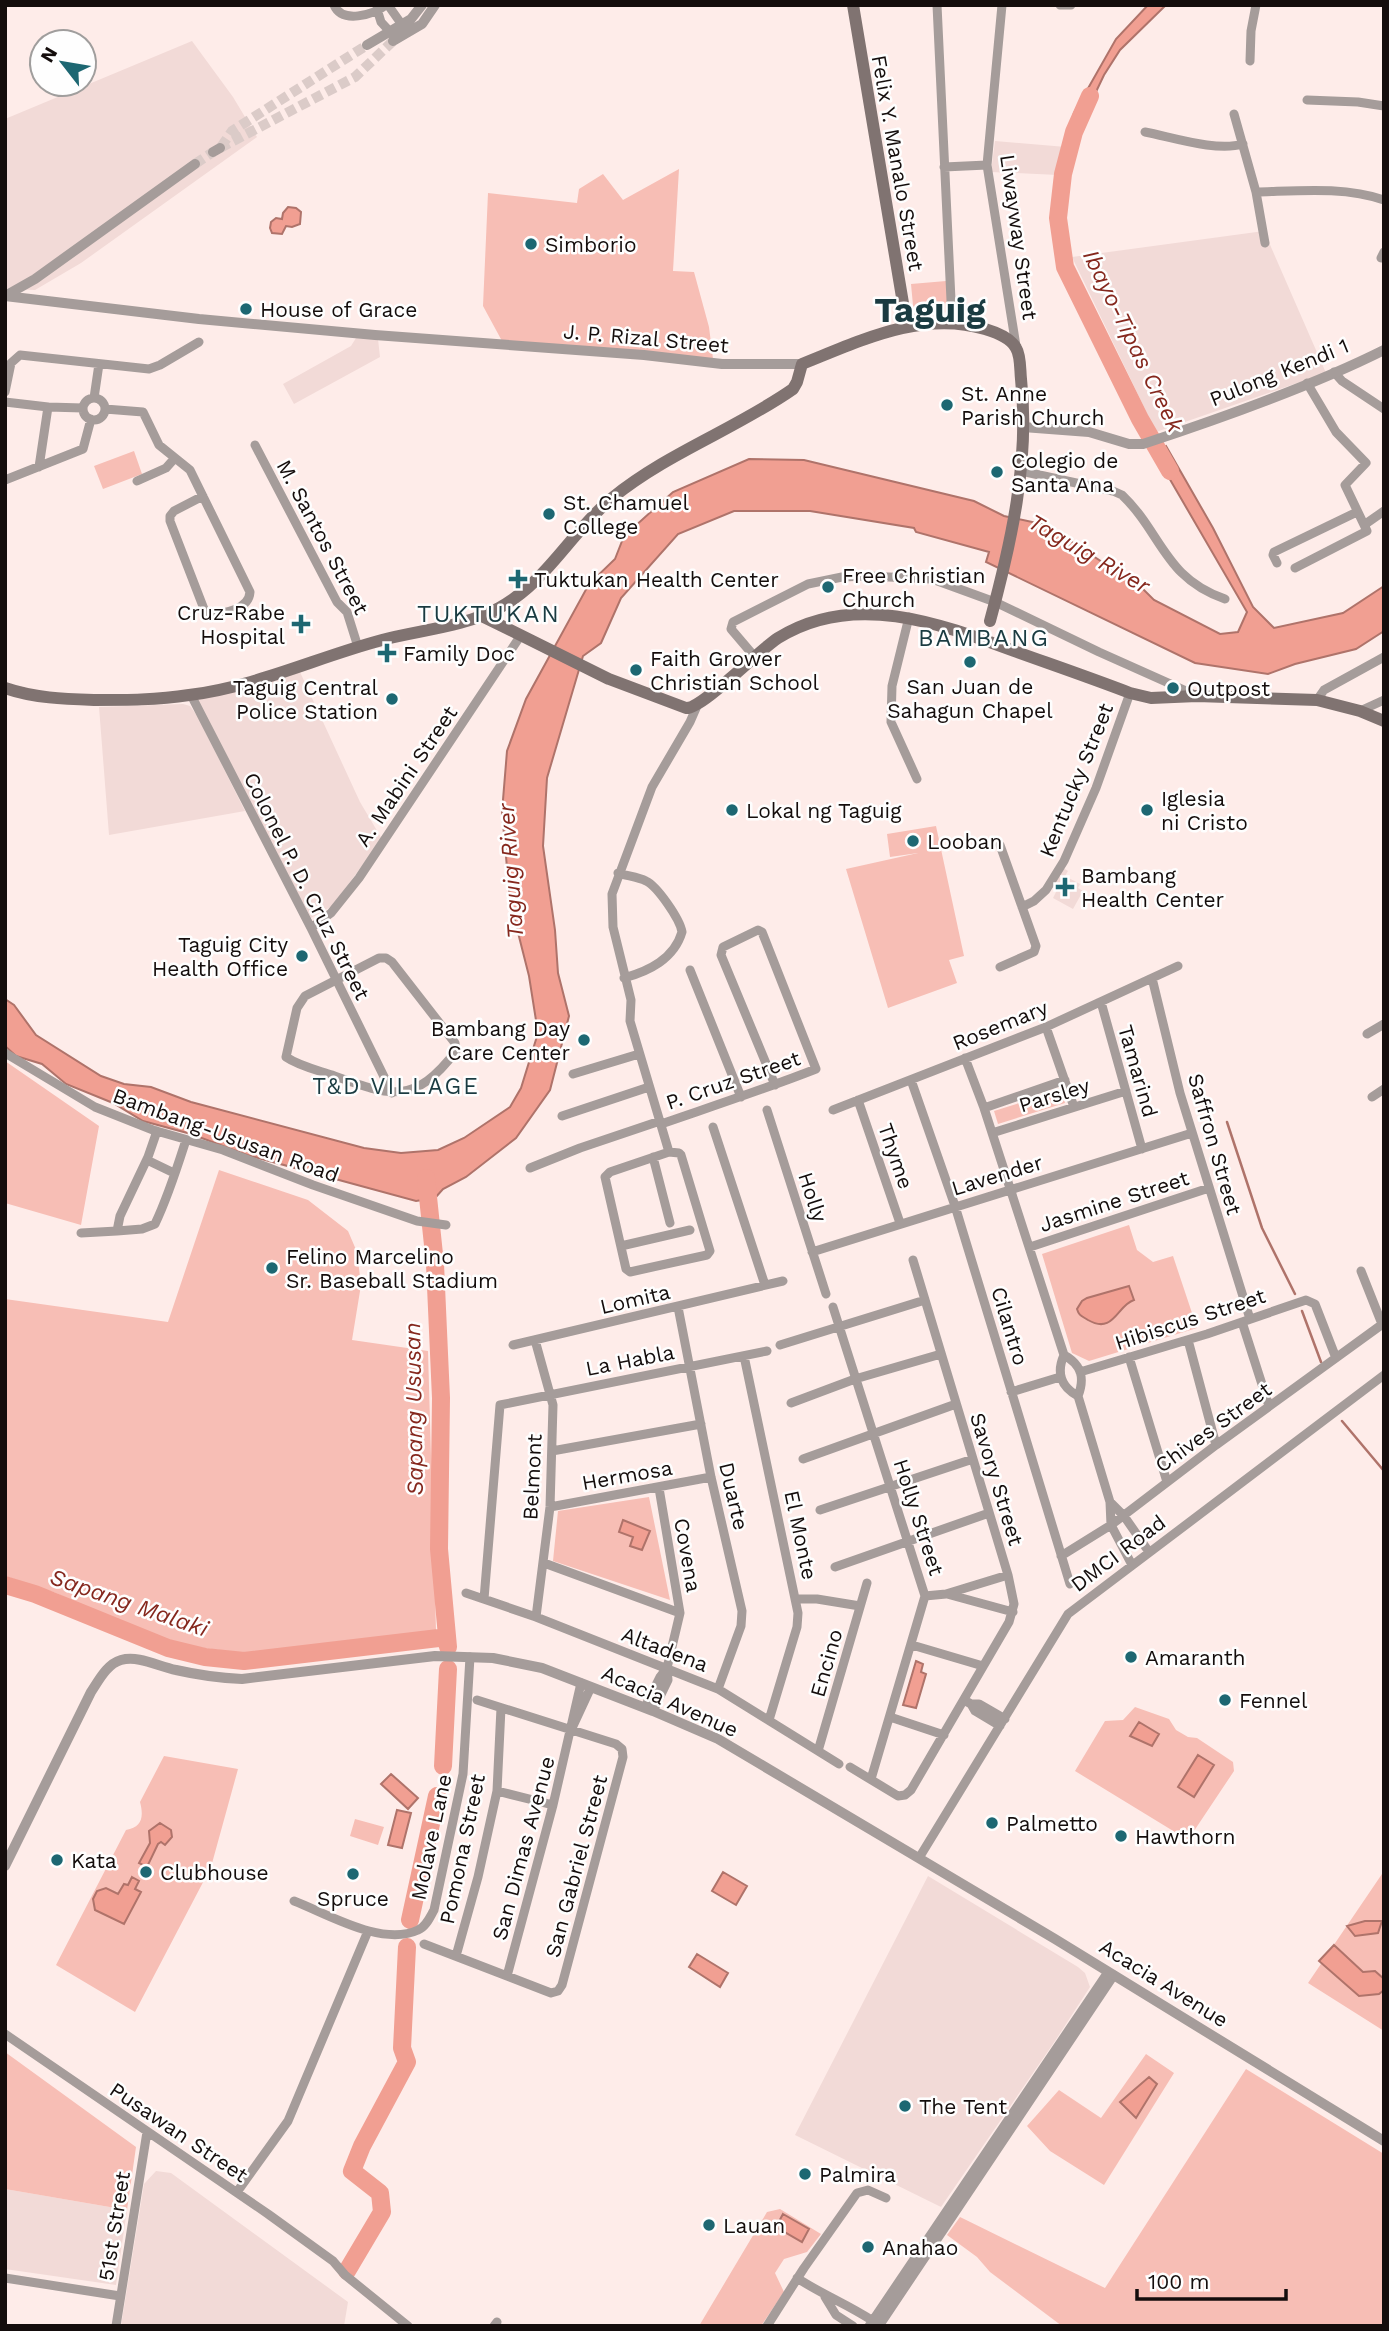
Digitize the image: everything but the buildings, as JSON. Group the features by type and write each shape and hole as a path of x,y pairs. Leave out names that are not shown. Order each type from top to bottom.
{"main road":[{"name":"Felix Y. Manalo Street","path":"853,5 907,327"},
{"name":"J. P. Rizal Street","path":"802,364 879,334 952,321 992,330 1016,348"},
{"path":"986,631 995,602 1021,471 1022,389 1016,348"},
{"path":"5,688 28,695 65,699 140,701 191,695 279,673 358,647 482,616 501,607 535,582 593,516 629,485 793,389 802,364"},
{"path":"482,616 609,679 678,707 692,709 781,636 821,619 865,614 909,617 986,631 1130,693 1151,698 1197,696 1317,700 1360,711 1384,721"}],"street":[{"path":"334,5 340,14 345,16 387,5 405,29"},
{"path":"367,45 394,38 405,29 422,5"},
{"path":"405,29 422,24 435,5"},
{"path":"937,5 952,321"},
{"name":"Liwayway Street","path":"1002,5 987,165 1016,348"},
{"path":"1060,5 1071,5"},
{"path":"1250,61 1251,31 1256,5"},
{"path":"377,8 382,22 394,38"},
{"path":"1307,100 1384,106"},
{"path":"1234,114 1256,192 1265,243"},
{"path":"1145,132 1203,143 1229,146 1243,144"},
{"path":"5,296 37,278 195,164"},
{"path":"944,167 987,165"},
{"path":"1256,192 1349,192 1384,200"},
{"name":"J. P. Rizal Street","path":"5,296 199,319 401,337 644,355 722,364 802,364"},
{"path":"5,392 11,363 20,355 149,369 199,342"},
{"name":"Pulong Kendi 1","path":"1023,427 1090,432 1129,444 1143,444 1307,383 1384,349"},
{"path":"94,398 99,364"},
{"path":"1334,372 1342,381 1384,410"},
{"path":"1295,568 1367,531 1345,485 1366,463 1336,432 1307,383"},
{"path":"94,398 101,400 105,409 100,417 91,419 85,415 83,408 88,400 94,398"},
{"path":"5,402 83,408"},
{"path":"39,467 48,407"},
{"path":"105,409 143,412 159,445 190,470 203,496 250,592 245,605 218,614 209,614 204,609 170,521 173,511 203,496"},
{"path":"5,480 83,449 91,419"},
{"name":"M. Santos Street","path":"255,445 337,602 347,612 358,647"},
{"path":"138,481 166,468 174,459"},
{"path":"1021,471 1122,495 1177,569 1200,588 1225,599"},
{"path":"1364,525 1384,511"},
{"path":"1277,563 1274,552 1357,512"},
{"path":"754,656 731,629 733,622 808,584 855,576 932,579 995,602 1197,696"},
{"path":"909,617 892,686 891,722 917,779"},
{"name":"A. Mabini Street","path":"311,928 331,913 359,878 521,635"},
{"path":"1317,700 1324,690 1384,657"},
{"name":"Kentucky Street","path":"1022,906 1034,901 1046,890 1064,861 1096,788 1130,693"},
{"name":"Colonel P. D. Cruz Street","path":"191,695 392,1093"},
{"path":"1360,711 1384,700"},
{"path":"669,1152 630,1021 631,1000 613,927 612,894 652,787 697,706"},
{"path":"1000,845 1036,944 1035,949 1000,967"},
{"path":"618,873 643,879 653,885 682,932 676,946 658,965 624,978"},
{"name":"P. Cruz Street","path":"530,1168 580,1148 741,1097 775,1085 816,1069 762,932 754,930 723,947 721,955 775,1085"},
{"path":"379,958 386,958 392,962 454,1043 456,1051 433,1077 415,1090 392,1093 365,1087 286,1057 300,1002 305,996 335,980 379,958"},
{"name":"Rosemary","path":"833,1111 1046,1027 1178,966"},
{"path":"690,970 741,1097"},
{"name":"Saffron Street","path":"1152,978 1192,1133 1269,1406"},
{"name":"Tamarind","path":"1101,1002 1142,1149"},
{"path":"1367,1034 1384,1024"},
{"path":"1046,1027 1074,1107"},
{"name":"Bambang-Ususan Road","path":"5,1053 95,1107 156,1131 223,1150 417,1221 441,1225"},
{"path":"573,1074 639,1054"},
{"path":"965,1058 984,1108 1064,1355 1060,1377 1068,1389 1078,1396"},
{"name":"Cilantro","path":"911,1080 956,1206 1070,1584"},
{"path":"984,1108 1065,1080"},
{"path":"562,1116 649,1087"},
{"path":"1372,1097 1384,1089"},
{"name":"Parsley","path":"992,1133 1126,1091"},
{"name":"Thyme","path":"858,1100 900,1223"},
{"name":"Holly","path":"767,1110 826,1294"},
{"path":"713,1127 765,1285"},
{"path":"117,1231 120,1216 147,1160 156,1131"},
{"name":"Lavender","path":"812,1252 1192,1133"},
{"path":"81,1233 142,1228 155,1224 168,1198 186,1140"},
{"path":"669,1152 681,1155 710,1247 709,1254 632,1272 626,1269 605,1177 610,1172 653,1157 669,1152"},
{"path":"653,1157 670,1223"},
{"path":"147,1160 174,1173"},
{"name":"Jasmine Street","path":"1030,1247 1209,1188"},
{"path":"621,1246 690,1230"},
{"name":"Savory Street","path":"913,1260 1008,1575 1013,1612"},
{"path":"1361,1271 1383,1324"},
{"name":"Lomita","path":"513,1345 783,1281"},
{"path":"779,1345 925,1300"},
{"name":"Hibiscus Street","path":"1080,1371 1188,1340 1306,1300 1315,1304 1336,1359"},
{"name":"Duarte","path":"678,1307 711,1477 742,1611 741,1626 718,1689"},
{"name":"Holly Street","path":"833,1307 925,1596 871,1779"},
{"name":"Chives Street","path":"1061,1556 1124,1516 1216,1444 1383,1324"},
{"name":"Belmont","path":"535,1340 553,1405 550,1507 536,1618"},
{"path":"1188,1340 1216,1444"},
{"name":"La Habla","path":"484,1599 500,1405 767,1351"},
{"path":"791,1403 855,1379 941,1354"},
{"path":"1064,1355 1078,1365 1080,1371 1082,1381 1078,1396 1110,1502 1111,1525 1132,1565"},
{"name":"El Monte","path":"744,1356 797,1600 797,1627 769,1720"},
{"path":"1129,1357 1167,1482"},
{"name":"DMCI Road","path":"919,1858 1068,1614 1384,1375"},
{"path":"1011,1392 1060,1377"},
{"path":"803,1460 873,1432 956,1404"},
{"path":"552,1451 701,1424"},
{"path":"820,1510 973,1459"},
{"name":"Hermosa","path":"550,1507 711,1477"},
{"name":"Covena","path":"649,1709 667,1668 680,1613 659,1488"},
{"path":"1110,1502 1124,1516 1149,1552"},
{"path":"835,1567 989,1513"},
{"path":"544,1563 680,1613"},
{"path":"925,1596 946,1594 1008,1575"},
{"name":"Encino","path":"818,1751 867,1583"},
{"name":"Altadena","path":"466,1593 718,1689 839,1764"},
{"path":"849,1767 898,1796 905,1795 911,1790 944,1735 968,1702 983,1666 1013,1612 946,1594"},
{"path":"797,1600 817,1599 860,1606"},
{"path":"912,1645 983,1666"},
{"name":"Acacia Avenue","path":"5,1866 91,1692 103,1674 121,1660 140,1660 186,1672 242,1679 435,1656 524,1663 649,1709 718,1739 1384,2141"},
{"name":"Molave Lane","path":"295,1901 378,1935 418,1930 426,1923 435,1910 463,1774 470,1657"},
{"name":"San Dimas Avenue","path":"507,1976 571,1729 586,1685"},
{"path":"477,1700 571,1729"},
{"path":"968,1702 975,1711 989,1714 1002,1722"},
{"name":"Pomona Street","path":"456,1956 478,1877 497,1791 500,1707"},
{"path":"890,1717 944,1735"},
{"name":"San Gabriel Street","path":"507,1976 551,1993 558,1992 562,1985 623,1757 622,1749 616,1744 571,1729"},
{"path":"497,1791 552,1805"},
{"path":"237,2192 288,2121 368,1931"},
{"path":"424,1944 507,1976"},
{"path":"797,2278 825,2297 843,2302 874,2324 1111,1974"},
{"name":"Pusawan Street","path":"5,2034 237,2192 332,2261 345,2275 408,2326"},
{"name":"51st Street","path":"116,2326 147,2132"},
{"path":"767,2326 857,2193 868,2190 886,2198"},
{"path":"5,2277 120,2296"},
{"path":"825,2297 836,2315 853,2326"}],"shaded area":[{"path":"192,41 233,97 257,137 81,263 35,290 5,289 5,119 55,98 98,98 98,80"},
{"path":"995,141 1066,147 1058,175 991,172"},
{"path":"679,169 673,271 694,272 709,327 713,359 502,341 483,306 488,193 577,203 579,189 603,174 623,200"},
{"path":"1264,231 1326,373 1156,432 1072,257"},
{"path":"946,281 949,312 914,316 911,284"},
{"path":"356,338 378,339 380,357 294,404 283,384 351,346"},
{"path":"134,451 142,474 103,489 94,466"},
{"path":"300,672 360,802 382,839 332,906 311,918 196,700"},
{"path":"190,706 198,717 245,811 109,835 99,707"},
{"path":"936,826 964,956 949,960 957,983 888,1008 846,869 918,853 890,857 887,834"},
{"name":"Bambang Health Center","path":"1062,867 1068,871 1065,876 1080,884 1078,888 1083,891 1073,909 1053,898 1057,890 1050,886"},
{"path":"5,1061 99,1126 81,1225 5,1203"},
{"path":"1061,1090 1065,1103 998,1124 994,1111"},
{"path":"219,1170 308,1200 348,1231 357,1252 361,1285 352,1340 428,1351 436,1630 243,1653 181,1645 111,1620 56,1593 5,1576 5,1299 168,1322"},
{"path":"1129,1225 1137,1250 1153,1262 1173,1256 1197,1328 1089,1361 1072,1353 1042,1254"},
{"path":"649,1497 670,1600 553,1561 558,1511"},
{"path":"1135,1707 1169,1719 1176,1730 1188,1737 1197,1738 1233,1762 1234,1771 1188,1840 1075,1771 1105,1721 1123,1720"},
{"path":"164,1756 238,1769 211,1867 135,2012 56,1965 126,1830 139,1824 142,1812 140,1802"},
{"path":"355,1819 384,1827 378,1845 350,1836"},
{"path":"1384,1871 1384,2031 1308,1983"},
{"path":"928,1876 1078,1967 1085,1973 1090,1987 941,2207 795,2135"},
{"path":"5,2052 136,2147 127,2210 5,2189"},
{"path":"1146,2054 1174,2073 1104,2185 1050,2151 1027,2126 1059,2090 1101,2118"},
{"path":"1246,2069 1384,2154 1384,2326 1062,2326 990,2272 977,2257 947,2235 960,2217 1105,2288"},
{"path":"156,2171 171,2173 348,2302 344,2326 121,2326 144,2184"},
{"path":"5,2189 127,2210 116,2285 5,2269"},
{"path":"780,2209 821,2234 807,2252 784,2259 775,2273 784,2292 761,2326 699,2326 767,2212"}],"water":[{"path":"1148,5 1166,5 1120,50 1104,75 1084,117 1074,113 1116,39"},
{"path":"288,207 301,212 300,224 286,226 282,234 272,233 271,222 276,218 282,219"},
{"name":"Taguig River","path":"1166,446 1213,528 1253,607 1274,628 1343,613 1384,586 1384,631 1356,649 1295,664 1268,674 1195,663 986,562 989,552 916,532 914,528 810,511 734,511 678,534 621,598 601,643 583,656 547,778 543,846 558,973 569,1016 550,1090 516,1138 466,1177 443,1189 435,1198 416,1201 247,1155 191,1134 143,1121 113,1103 66,1084 42,1064 16,1056 5,1046 5,999 14,1005 36,1035 101,1076 124,1084 151,1087 191,1102 364,1148 401,1153 438,1150 464,1138 510,1107 521,1088 538,1033 529,976 510,901 502,812 507,751 526,699 589,584 615,559 624,536 673,492 749,459 804,460 974,501 1004,516 1046,525 1143,589 1154,600 1220,634 1238,632 1247,612 1154,452"},
{"path":"1129,1286 1134,1300 1109,1322 1097,1324 1081,1316 1077,1309 1087,1298"},
{"path":"623,1520 650,1531 642,1550 630,1546 633,1537 619,1532"},
{"path":"916,1661 923,1664 921,1672 926,1674 916,1708 903,1705"},
{"path":"1139,1722 1159,1734 1152,1746 1130,1736"},
{"path":"1198,1755 1214,1765 1194,1797 1178,1787"},
{"path":"391,1774 418,1798 408,1809 381,1784"},
{"path":"397,1810 411,1813 402,1848 388,1845"},
{"path":"160,1823 171,1830 172,1837 165,1845 161,1842 158,1844 147,1867 139,1863 150,1843 149,1831"},
{"path":"723,1872 747,1886 736,1905 712,1891"},
{"path":"132,1877 139,1881 135,1889 141,1892 124,1924 95,1910 93,1899 97,1891 106,1888 118,1894"},
{"path":"1365,1921 1382,1921 1378,1933 1355,1936 1347,1926"},
{"path":"1334,1945 1363,1972 1375,1971 1384,1979 1384,1990 1379,1994 1359,1996 1319,1961"},
{"path":"697,1954 728,1973 720,1987 689,1967"},
{"path":"1149,2077 1157,2084 1136,2118 1120,2102"},
{"path":"783,2214 809,2229 802,2242 776,2227"}],"waterway":[{"name":"Ibayo-Tipas Creek","path":"1090,96 1074,132 1063,174 1058,218 1065,267 1140,419 1170,471"},
{"path":"1227,1122 1262,1228 1295,1294"},
{"name":"Sapang Ususan","path":"426,1178 435,1264 441,1398 439,1549 448,1647"},
{"path":"1302,1311 1321,1362"},
{"path":"1342,1421 1384,1471"},
{"name":"Sapang Malaki","path":"5,1585 35,1594 168,1648 205,1657 244,1661 447,1637"},
{"name":"Sapang Ususan","path":"443,1766 448,1669"},
{"name":"Sapang Ususan","path":"410,1920 437,1796"},
{"name":"Sapang Ususan","path":"347,2271 382,2212 380,2193 352,2171 362,2146 407,2062 402,2048 407,1947"}],"tunnel":[{"path":"220,148 355,77 393,41"},
{"path":"221,147 232,131 367,45"},
{"path":"195,164 213,152"}],"place":[{"name":"Simborio","path":"531,244"},
{"name":"House of Grace","path":"246,309"},
{"name":"St. Anne Parish Church","path":"947,405"},
{"name":"Colegio de Santa Ana","path":"997,472"},
{"name":"St. Chamuel College","path":"549,514"},
{"name":"Tuktukan Health Center","path":"518,579"},
{"name":"Free Christian Church","path":"828,587"},
{"name":"Cruz-Rabe Hospital","path":"301,624"},
{"name":"Family Doc","path":"387,653"},
{"name":"San Juan de Sahagun Chapel","path":"970,662"},
{"name":"Faith Grower Christian School","path":"636,670"},
{"name":"Outpost","path":"1173,688"},
{"name":"Taguig Central Police Station","path":"392,699"},
{"name":"Lokal ng Taguig","path":"732,810"},
{"name":"Iglesia ni Cristo","path":"1147,810"},
{"name":"Looban","path":"913,841"},
{"name":"Bambang Health Center","path":"1065,887"},
{"name":"Taguig City Health Office","path":"302,956"},
{"name":"Bambang Day Care Center","path":"584,1040"},
{"name":"Felino Marcelino Sr. Baseball Stadium","path":"272,1268"},
{"name":"Amaranth","path":"1131,1657"},
{"name":"Fennel","path":"1225,1700"},
{"name":"Palmetto","path":"992,1823"},
{"name":"Hawthorn","path":"1121,1836"},
{"name":"Kata","path":"57,1860"},
{"name":"Clubhouse","path":"146,1872"},
{"name":"Spruce","path":"353,1874"},
{"name":"The Tent","path":"905,2106"},
{"name":"Palmira","path":"805,2174"},
{"name":"Lauan","path":"709,2225"},
{"name":"Anahao","path":"868,2247"}],"district":[{"name":"Taguig","path":"930,310"},
{"name":"TUKTUKAN","path":"489,614"},
{"name":"BAMBANG","path":"984,638"},
{"name":"T&D VILLAGE","path":"396,1086"}]}
